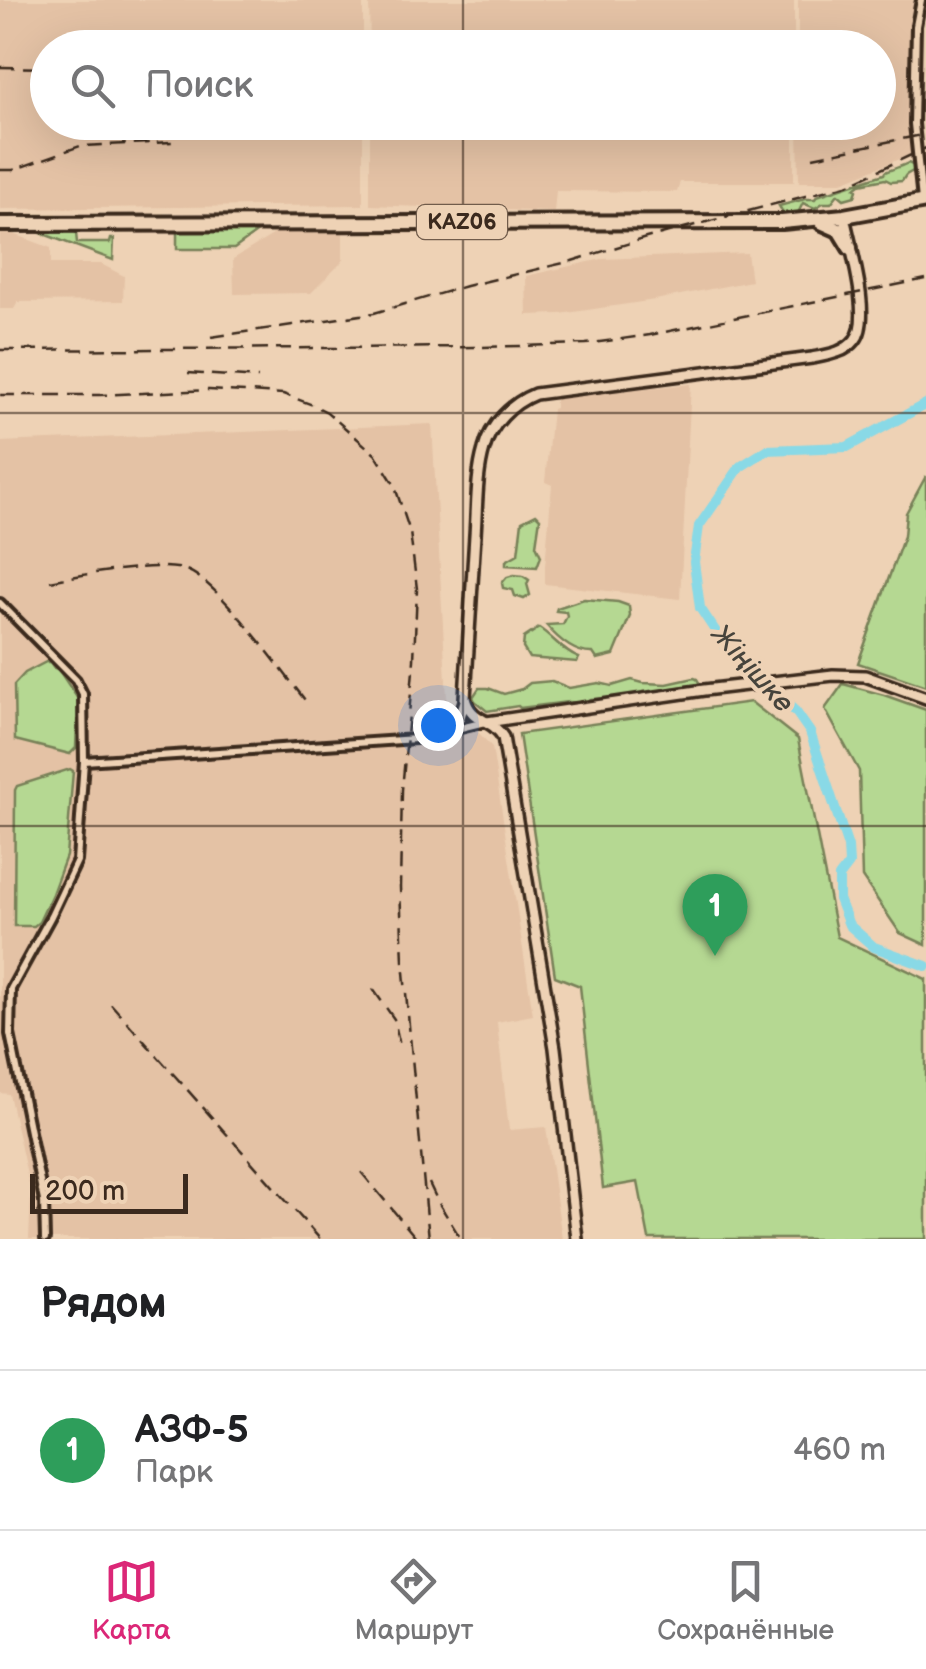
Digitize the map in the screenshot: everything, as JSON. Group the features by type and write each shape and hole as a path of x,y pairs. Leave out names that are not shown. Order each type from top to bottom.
{"highway":[{"name":"KАZ06","path":"0,224 814,220 924,201"},
{"path":"814,220 838,230 850,248"}],"street":[{"path":"922,0 916,26 914,124 924,201"},
{"path":"449,730 460,718 465,698 478,493 484,450 499,422 522,399 535,394 812,358 843,350 861,330 860,292 844,216"},
{"path":"0,602 80,686 83,694 84,761 76,861 11,989 10,1034 44,1200 45,1239"},
{"path":"84,761 416,739 487,722 797,678 865,676 926,698"},
{"path":"465,698 470,712 503,736 555,1048 576,1239"},
{"path":"503,736 517,718"}],"shaded area":[{"path":"0,0 363,0 363,30 30,30 30,140 363,140 363,205 0,209"},
{"path":"369,0 794,0 794,30 370,30"},
{"path":"798,0 917,0 914,153 842,182 799,182 798,140 896,140 896,30 798,30"},
{"path":"370,140 794,140 794,182 680,182 677,192 556,191 554,212 370,205"},
{"path":"343,231 343,261 311,293 234,294 233,259 276,233"},
{"path":"0,234 14,234 51,248 51,264 101,264 124,276 123,301 18,302 14,309 0,309"},
{"path":"747,253 751,281 655,300 527,315 526,276 602,259"},
{"path":"691,384 680,599 545,584 552,485 545,482 555,396"},
{"path":"432,424 447,699 492,747 533,1015 497,1022 509,1130 546,1127 562,1239 29,1239 31,1193 9,1094 0,1093 0,442"}],"green space":[{"path":"908,163 915,166 902,181 885,179 860,184 855,188 855,196 844,199 838,194 831,203 815,208 803,203 798,213 785,216 779,206 815,199"},
{"path":"79,228 77,243 110,243 114,239 113,260 33,230"},
{"path":"177,228 262,229 234,249 177,249"},
{"path":"926,476 926,686 858,663 904,536 906,513"},
{"path":"536,514 540,518 536,545 541,556 537,567 506,565 518,554 522,521"},
{"path":"507,577 529,580 530,595 524,599 503,588"},
{"path":"584,599 629,606 630,616 614,655 597,659 593,653 567,645 546,625 563,624 566,612 556,611 557,608"},
{"path":"539,628 579,658 577,662 529,658 523,648 524,638"},
{"path":"46,662 58,669 78,699 76,748 70,754 15,740 14,685 25,673"},
{"path":"694,678 700,684 697,687 591,699 585,703 487,711 473,697 479,688 504,694 530,683 552,681 569,688 599,683 612,686 632,680 667,684"},
{"path":"843,684 926,710 926,945 900,933 862,877 859,771 825,709"},
{"path":"751,702 798,739 837,937 926,979 926,1239 649,1239 638,1182 603,1188 580,986 555,976 519,734"},
{"path":"73,771 66,856 39,922 34,926 14,926 15,790 17,786"}],"waterway":[{"name":"Жіңішке","path":"926,404 847,447 767,450 740,467 699,526 694,562 700,608 726,647 796,712 810,732 848,847 849,864 839,877 839,899 849,925 874,947 926,966"}],"railway":[{"path":"0,67 30,68"},
{"path":"813,157 926,134"},
{"path":"0,170 13,170 80,146 172,142"},
{"path":"211,337 374,313 572,261 847,185 926,148"},
{"path":"0,350 586,344 650,335 926,279"},
{"path":"188,373 258,378"},
{"path":"0,395 209,390 283,394 327,412 376,455 394,484 410,532 417,589 402,790 400,887 403,961 429,1239"},
{"path":"50,581 139,568 186,570 231,608 305,700"},
{"path":"373,989 394,1019 400,1046"},
{"path":"111,1004 320,1239"},
{"path":"361,1172 417,1239"},
{"path":"429,1183 461,1239"}],"place":[{"name":"АЗФ-5","path":"715,956"}]}
